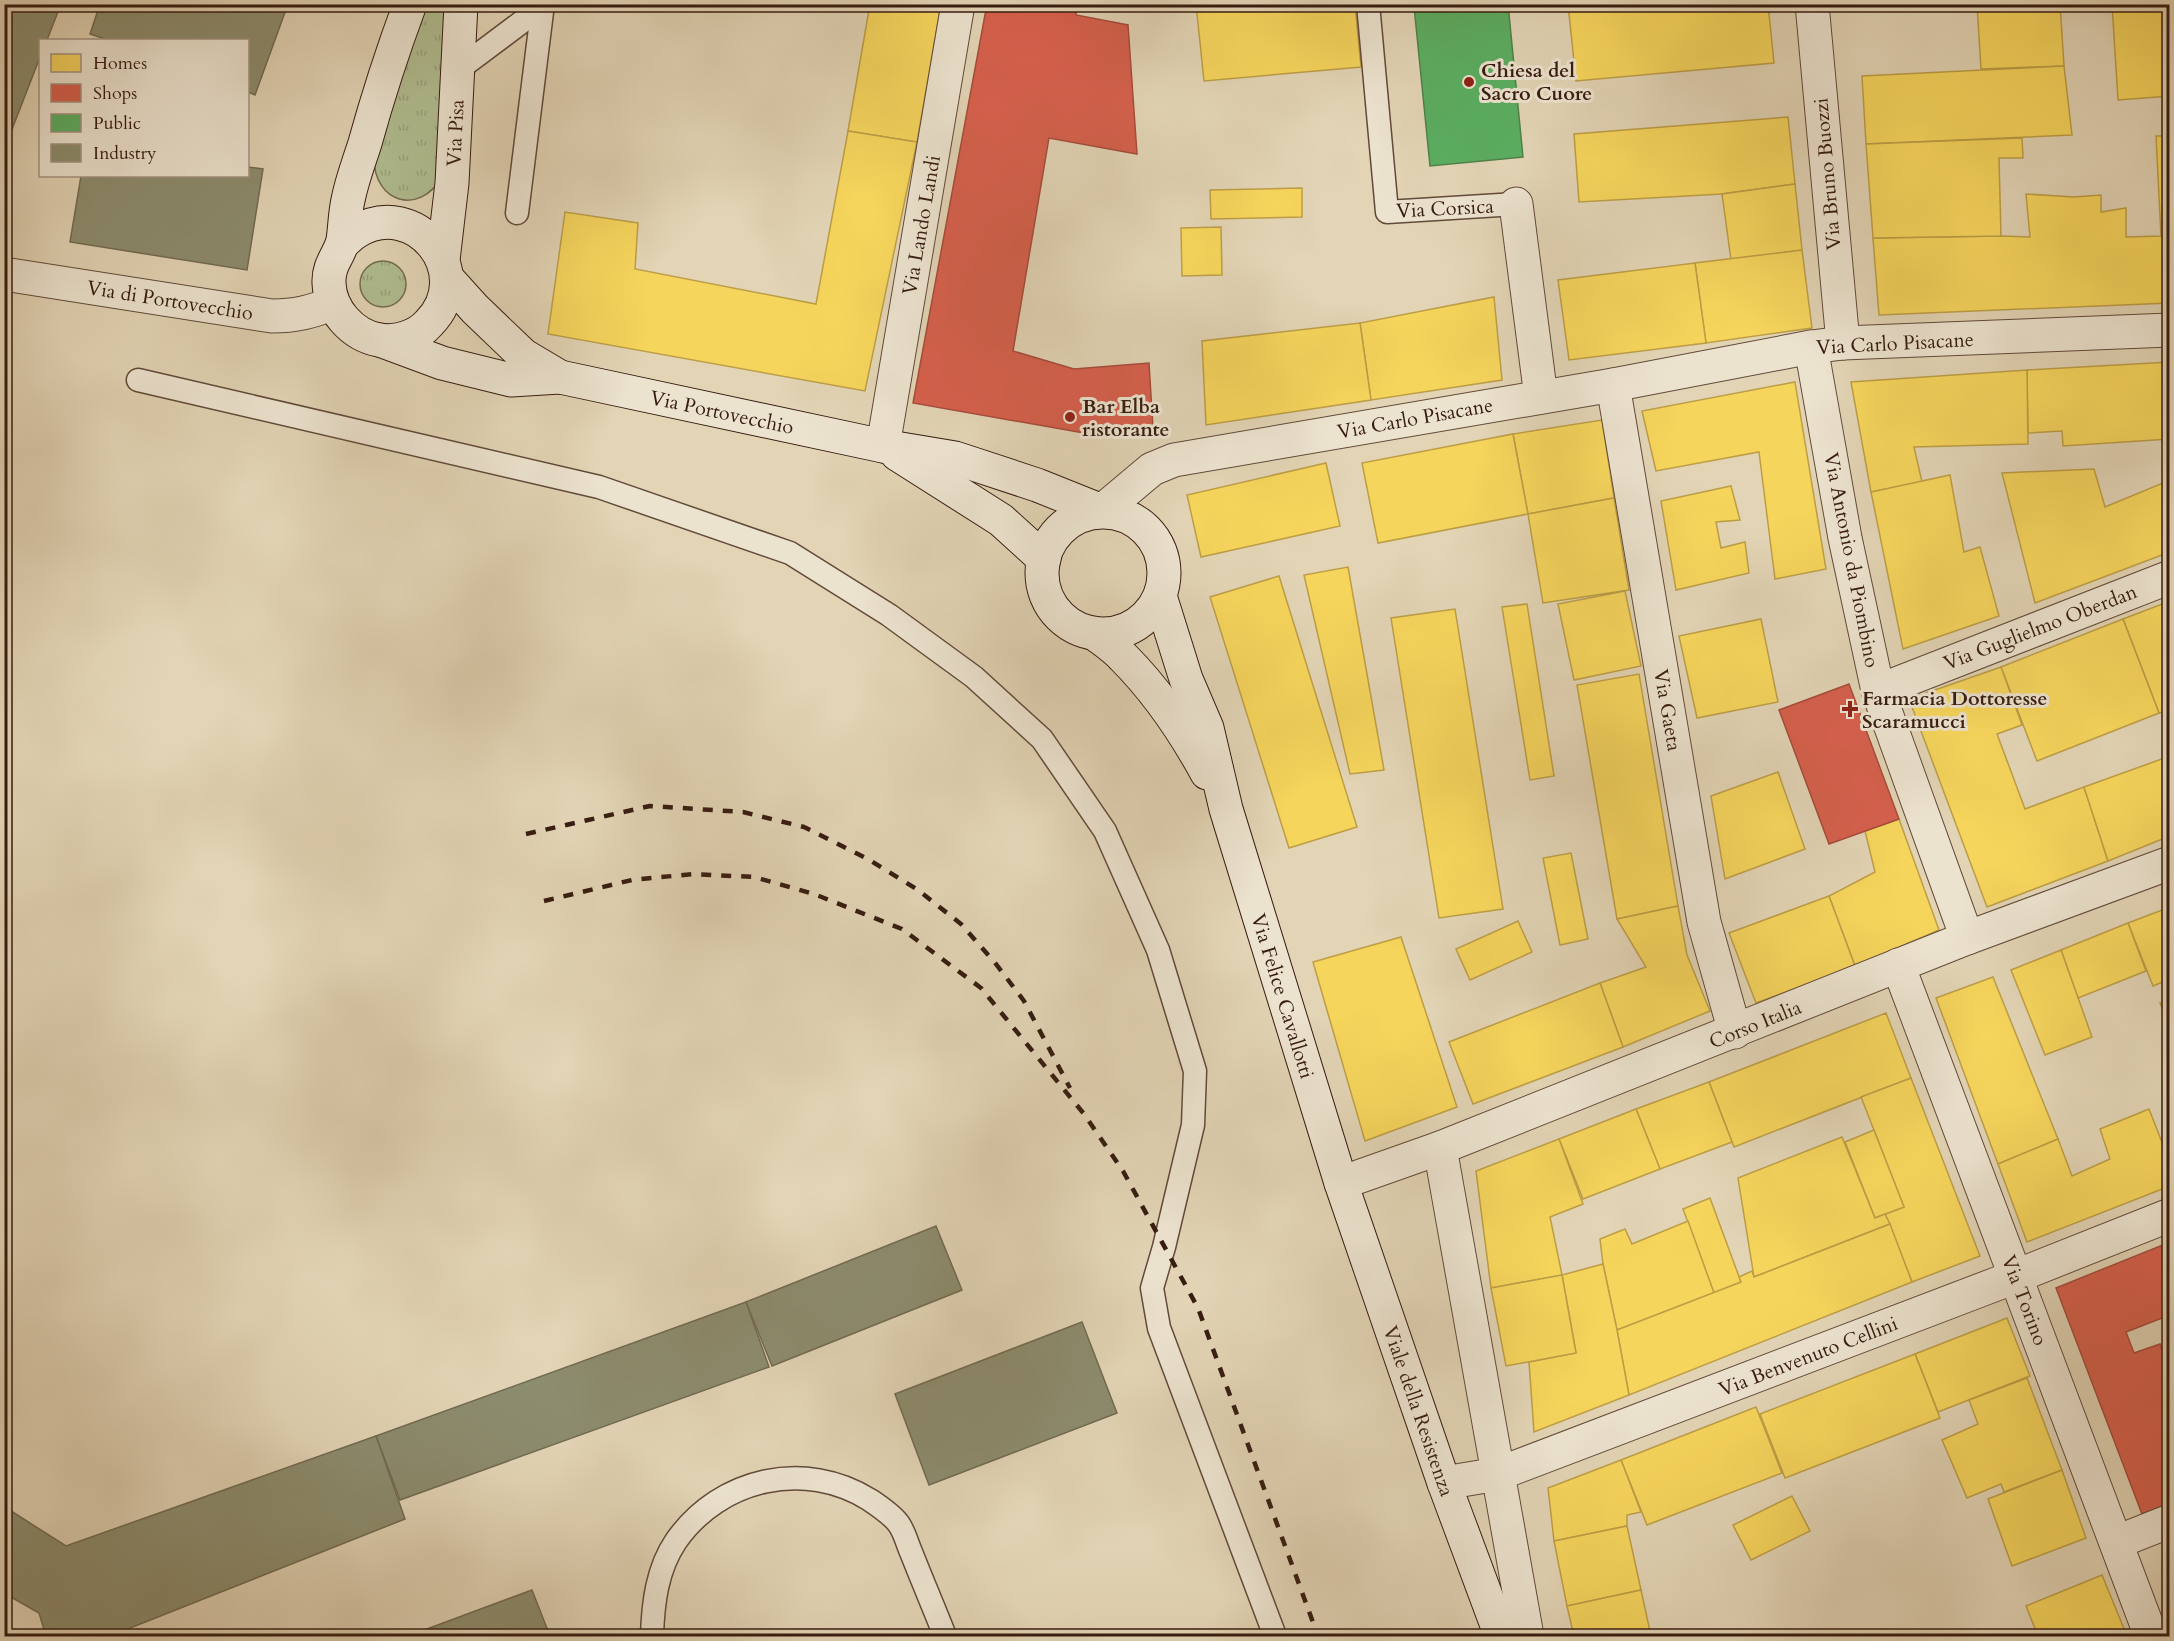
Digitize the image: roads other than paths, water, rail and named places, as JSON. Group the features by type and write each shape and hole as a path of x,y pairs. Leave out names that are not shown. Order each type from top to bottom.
{"street":[{"path":"342,244 348,200 388,63 410,4"},
{"name":"Via Pisa","path":"445,269 459,69 461,4"},
{"name":"Via Lando Landi","path":"883,446 958,4"},
{"name":"Via Bruno Buozzi","path":"1812,4 1827,345"},
{"name":"Via Corsica","path":"1516,204 1541,397"},
{"path":"389,222 406,225 422,233 435,245 445,269 445,296 439,312 428,325 413,335 397,340 380,340 360,333 344,320 333,303 329,283 332,262 342,244 355,232 371,225 389,222"},
{"name":"Via Portovecchio","path":"445,269 475,309 523,355 560,377"},
{"name":"Via di Portovecchio","path":"4,274 272,316 295,316 316,311 333,303"},
{"name":"Via Carlo Pisacane","path":"1102,511 1152,469 1174,460 1613,385 1827,345 2169,330"},
{"name":"Via Portovecchio","path":"380,340 442,363 511,380 560,377 883,446"},
{"name":"Via Antonio da Piombino","path":"1827,345 1845,538 1878,691 1967,938"},
{"name":"Via Gaeta","path":"1613,385 1704,922 1735,1032"},
{"path":"883,446 955,458 1037,485 1102,511"},
{"path":"883,446 1001,520 1044,559"},
{"name":"Via Felice Cavallotti","path":"1226,809 1187,737 1162,703 1122,656 1094,633 1075,627 1059,615 1048,598 1042,579 1044,559 1051,540 1065,525 1082,515 1102,511 1122,514 1140,524 1154,538 1163,556 1164,577 1160,596 1186,679 1207,728 1226,809 1341,1183"},
{"name":"Via Guglielmo Oberdan","path":"1878,691 2169,577"},
{"path":"1094,633 1115,633 1134,626 1149,614 1160,596"},
{"name":"Corso Italia","path":"1341,1183 1440,1148 1967,938 2169,863"},
{"name":"Via Torino","path":"1898,965 2151,1636"},
{"path":"1440,1148 1527,1636"},
{"name":"Viale della Resistenza","path":"1341,1183 1444,1483 1501,1636"},
{"name":"Via Benvenuto Cellini","path":"1444,1483 1498,1474 2016,1276 2169,1215"},
{"path":"2116,1542 2169,1521"}],"lane":[{"name":"Via Corsica","path":"1368,4 1387,212 1516,204"},
{"path":"459,69 543,5"},
{"path":"517,213 543,5"},
{"path":"138,380 599,487 790,554 899,622 974,678 1042,739 1105,831 1158,950 1195,1071 1192,1125 1152,1288 1159,1328 1275,1636"},
{"path":"652,1636 656,1590 663,1565 675,1542 692,1521 711,1504 734,1491 759,1482 784,1478 835,1483 873,1502 899,1523 945,1636"}],"railway":[{"path":"526,834 650,806 743,812 804,827 868,859 918,890 961,924 1024,1001 1070,1088"},
{"path":"544,901 632,880 693,874 754,877 814,894 902,929 981,988 1084,1114 1123,1171 1198,1308 1318,1636"}],"place":[{"name":"Chiesa del Sacro Cuore","path":"1469,82"},
{"name":"Bar Elba ristorante","path":"1070,417"},
{"name":"Farmacia Dottoresse Scaramucci","path":"1850,709"}]}
